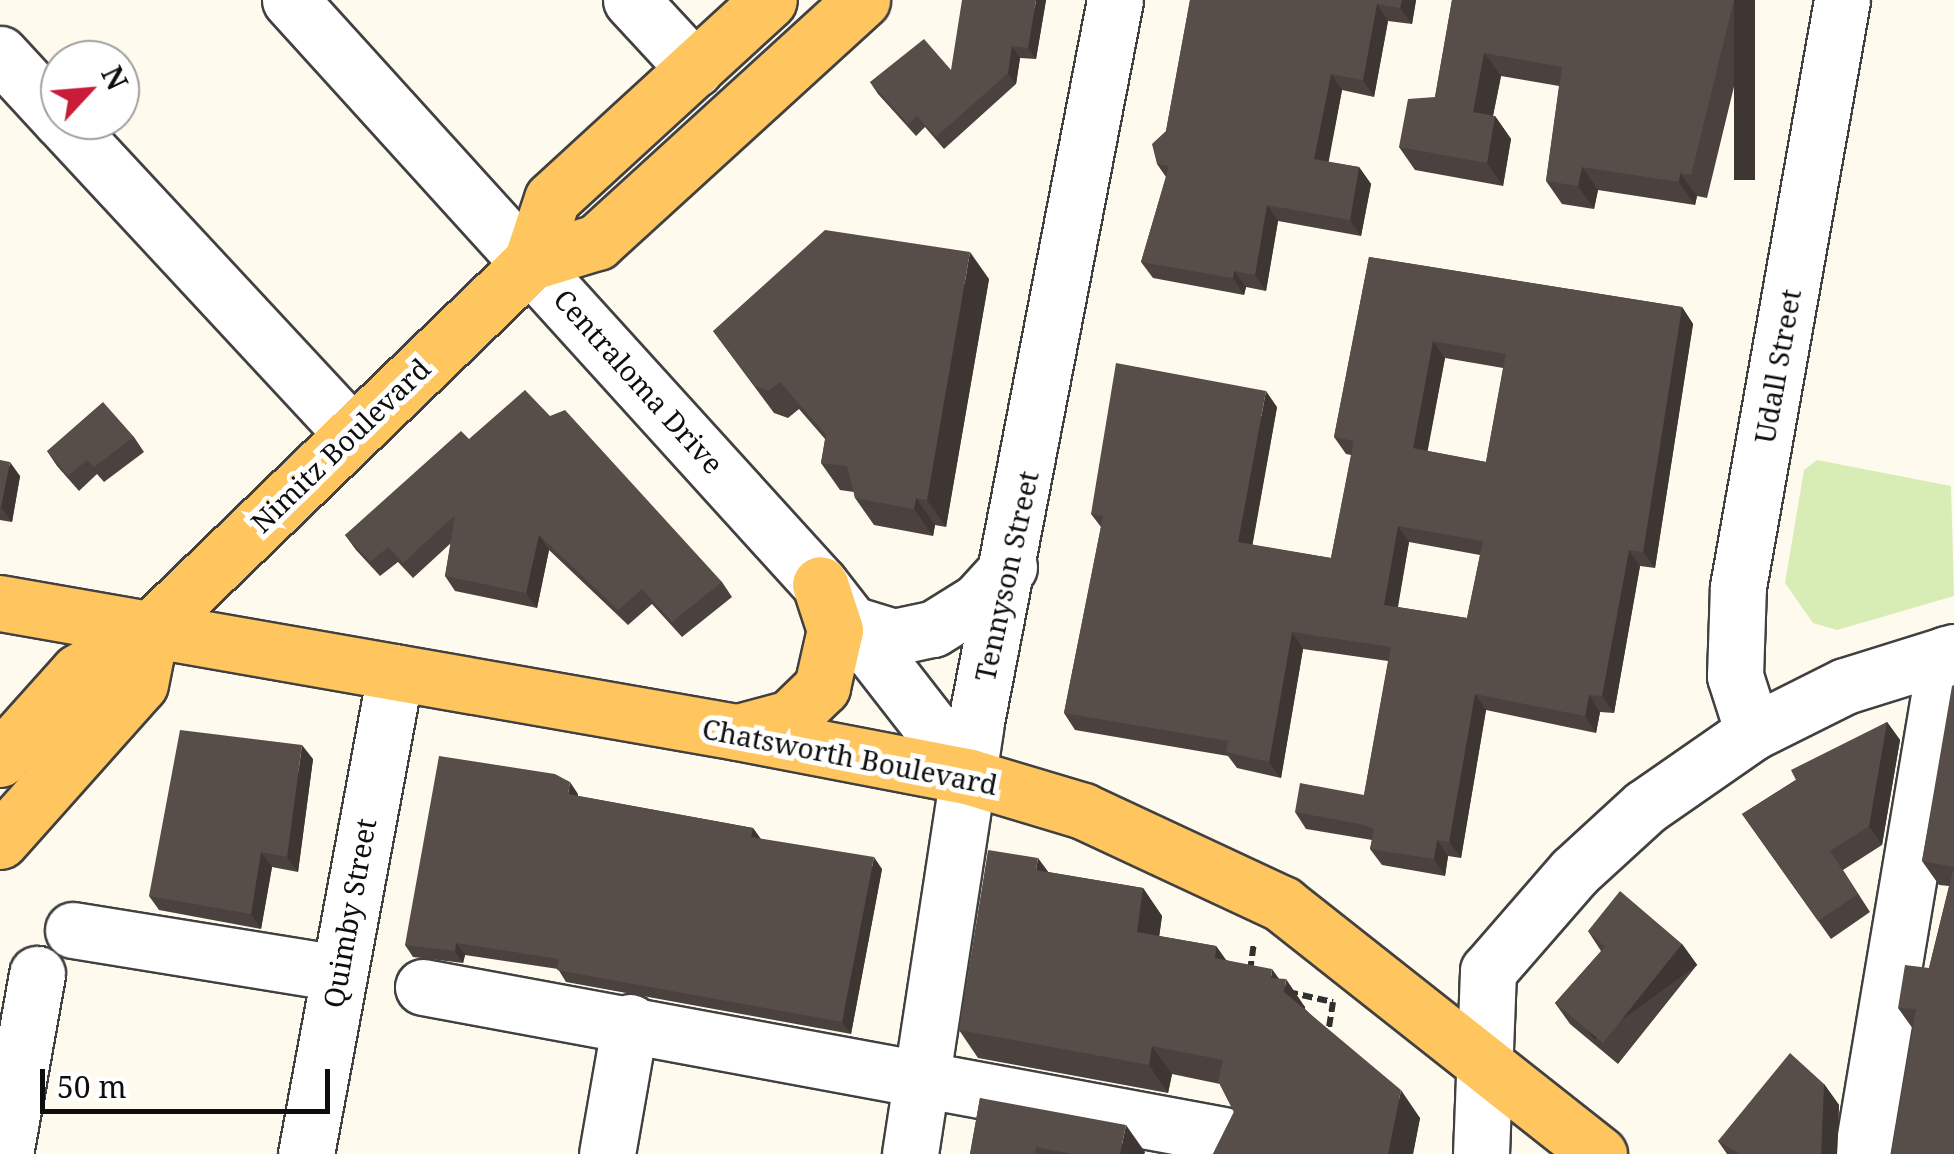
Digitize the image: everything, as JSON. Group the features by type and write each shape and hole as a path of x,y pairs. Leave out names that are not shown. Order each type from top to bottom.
{"main road":[{"name":"Nimitz Boulevard","path":"531,262 552,200 769,0"},
{"name":"Nimitz Boulevard","path":"0,759 78,672 150,629 531,262 597,242 862,0"},
{"path":"737,732 790,718 822,688 835,630 820,584"},
{"name":"Chatsworth Boulevard","path":"0,603 737,732 970,777 1131,828 1251,884 1598,1154"},
{"path":"0,841 140,684 150,629"}],"street":[{"name":"Centraloma Drive","path":"290,0 820,584 970,777"},
{"path":"631,0 694,70"},
{"name":"Tennyson Street","path":"910,1154 970,777 1115,0"},
{"name":"Udall Street","path":"1752,732 1735,676 1738,586 1842,0"},
{"path":"0,54 40,98"},
{"path":"79,140 351,432"},
{"path":"855,625 894,637 933,628 978,601 1009,566"},
{"path":"1481,1154 1488,1068 1488,971 1616,830 1752,732 1845,686 1950,653 1862,1154"},
{"name":"Quimby Street","path":"306,1154 394,672"},
{"path":"73,930 338,973"},
{"path":"5,1154 37,974"},
{"path":"423,987 925,1076 1223,1135"},
{"path":"607,1154 630,1022"}],"path":[{"path":"1248,984 1254,942"},
{"path":"1282,991 1333,1002 1324,1059"}],"green space":[{"path":"1817,460 1951,486 1954,596 1837,630 1813,623 1785,583 1804,470"}],"building":[{"path":"962,0 1036,0 1028,48 1012,46 1008,73 936,137 917,116 908,124 870,82 924,39 951,70"},
{"path":"1190,0 1402,0 1400,8 1377,4 1363,80 1331,74 1314,159 1359,167 1350,220 1267,205 1255,275 1234,271 1233,278 1141,262 1169,166 1157,164 1152,144 1166,131"},
{"path":"1452,0 1734,0 1691,175 1680,173 1679,182 1582,167 1578,186 1546,181 1562,67 1484,53 1473,112 1495,116 1487,163 1399,147 1408,99 1435,97"},
{"path":"825,230 970,252 927,500 916,498 914,509 855,498 847,466 821,463 826,435 780,382 769,391 755,386 713,331"},
{"path":"1369,257 1682,307 1643,552 1629,550 1602,696 1589,695 1585,716 1475,694 1449,842 1437,840 1434,859 1370,849 1374,829 1295,812 1300,783 1364,795 1391,647 1292,632 1269,762 1226,752 1228,741 1064,713 1103,516 1091,514 1116,363 1266,391 1238,542 1331,558 1354,441 1334,437","holes":["1433,341 1506,354 1486,462 1413,448","1398,526 1483,541 1467,618 1384,605"]},
{"path":"525,390 550,416 565,410 722,582 672,622 642,589 618,610 539,535 526,593 445,576 455,515 403,563 388,547 370,562 345,535 461,431 469,439"},
{"path":"103,402 134,437 94,467 87,460 68,476 47,451"},
{"path":"0,460 10,462 1,507 0,507"},
{"path":"1954,685 1954,867 1922,861"},
{"path":"1887,722 1869,826 1830,851 1858,894 1818,921 1742,814 1796,780 1791,770"},
{"path":"180,730 302,745 287,857 261,852 251,914 149,896"},
{"path":"439,756 555,774 570,782 568,794 753,828 751,837 874,857 842,1022 557,970 559,959 456,943 455,951 405,945"},
{"path":"988,850 1038,858 1036,870 1143,888 1137,932 1216,946 1215,958 1272,969 1271,978 1286,979 1284,992 1401,1090 1388,1154 1213,1154 1234,1112 1218,1081 1223,1060 1152,1046 1149,1065 959,1030"},
{"path":"1954,867 1954,1154 1891,1154 1916,1009 1898,1008 1905,965 1929,968"},
{"path":"1620,891 1682,944 1603,1043 1555,1003 1605,947 1588,931"},
{"path":"1790,1053 1824,1084 1821,1154 1740,1154 1718,1141"},
{"path":"980,1098 1126,1125 1120,1154 1073,1154 1036,1147 1035,1154 970,1154"}]}
